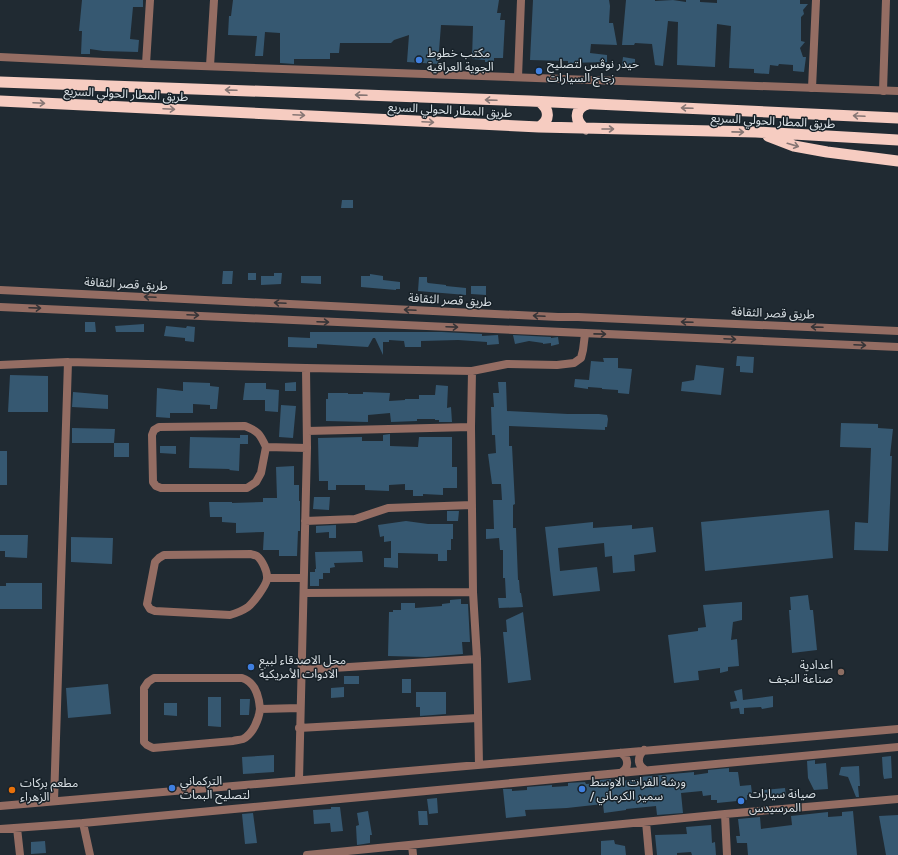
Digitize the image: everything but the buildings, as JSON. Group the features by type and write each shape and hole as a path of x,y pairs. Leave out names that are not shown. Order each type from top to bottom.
{"highway":[{"name":"طريق المطار الحولي السريع","path":"0,82 540,102 898,118"},
{"name":"طريق المطار الحولي السريع","path":"0,101 539,127 756,132 898,140"},
{"path":"539,127 543,125 548,115 544,105 540,102"},
{"path":"586,129 577,121 577,116 578,110 582,106 588,104"},
{"path":"756,132 794,146 827,152 898,161"}],"street":[{"path":"146,64 150,0"},
{"path":"210,66 214,0"},
{"path":"518,77 521,0"},
{"path":"812,88 816,0"},
{"path":"883,91 886,0"},
{"path":"0,57 146,64 898,92"},
{"name":"طريق قصر الثقافة","path":"0,290 558,317 578,316 898,330"},
{"path":"0,307 898,347"},
{"path":"0,365 68,362 472,371 507,364 557,365 574,363 580,358 583,350 585,334"},
{"path":"54,801 68,362"},
{"path":"299,780 299,728 307,448 306,368"},
{"path":"472,371 472,592 476,659 479,765"},
{"path":"245,426 255,430 261,435 266,447 261,473 256,482 247,488 161,488 156,486 153,482 152,435 154,430 159,428 245,426"},
{"path":"307,430 471,427"},
{"path":"266,447 307,448"},
{"path":"305,521 355,520 388,508 472,505"},
{"path":"251,554 258,556 266,571 267,578 262,589 249,606 241,612 230,615 156,611 150,609 147,604 155,562 164,555 251,554"},
{"path":"267,578 303,578"},
{"path":"304,593 472,592"},
{"path":"301,670 476,659"},
{"path":"154,678 242,678 253,685 259,697 260,709 259,718 250,732 243,739 153,748 147,746 144,742 144,688 148,682 154,678"},
{"path":"260,709 300,708"},
{"path":"299,728 478,718"},
{"path":"0,806 898,729"},
{"path":"0,829 83,823 898,747"},
{"path":"644,750 640,755 639,760 640,766 645,770"},
{"path":"621,753 626,757 628,762 626,768 622,772"},
{"path":"307,855 331,854 725,814 898,799"},
{"path":"725,814 727,855"},
{"path":"646,822 649,855"},
{"path":"83,823 90,855"},
{"path":"17,828 20,855"},
{"path":"412,845 412,855"}],"place":[{"name":"مكتب خطوط الجوية العراقية","path":"419,60"},
{"name":"حيدر نوڤس لتصليح زجاج السيارات","path":"539,71"},
{"name":"محل الاصدقاء لبيع الادوات الأمريكية","path":"251,667"},
{"name":"اعدادية صناعة النجف","path":"841,672"},
{"name":"التركماني لتصليح البمات","path":"172,788"},
{"name":"ورشة الفرات الاوسط / سمير الكرماني","path":"582,789"},
{"name":"مطعم بركات الزهراء","path":"12,790"},
{"name":"صيانة سيارات المرسيدس","path":"741,801"}]}
